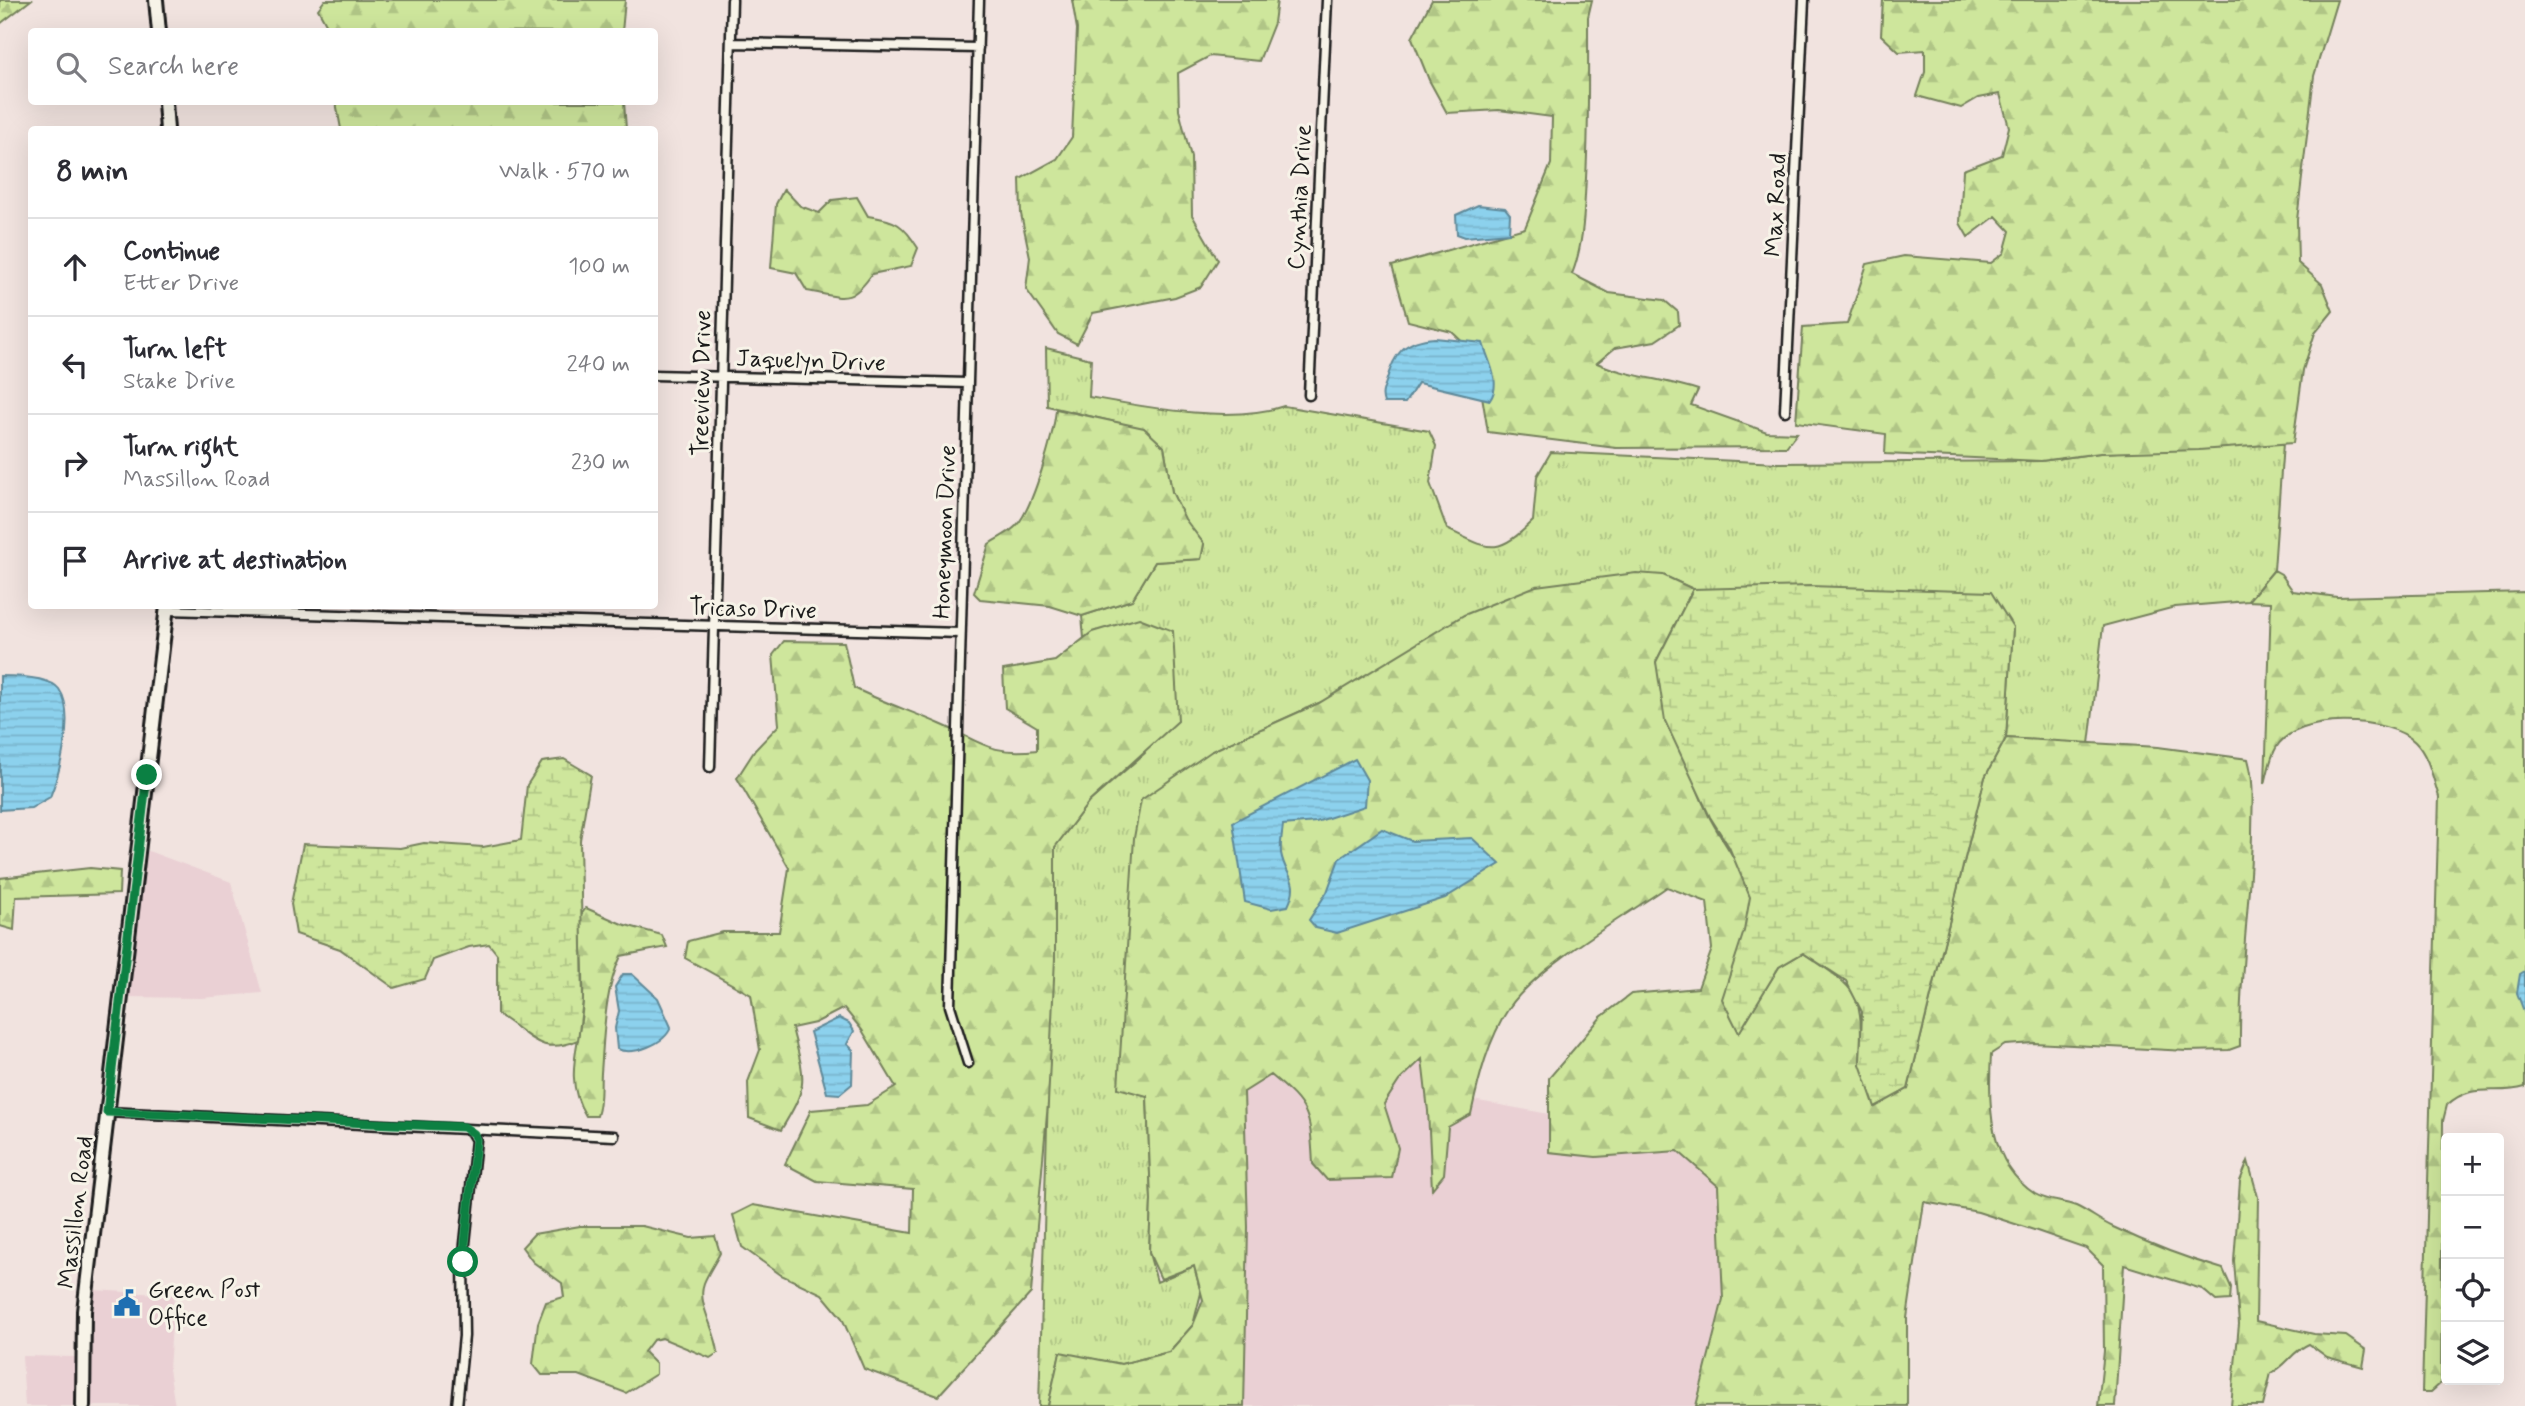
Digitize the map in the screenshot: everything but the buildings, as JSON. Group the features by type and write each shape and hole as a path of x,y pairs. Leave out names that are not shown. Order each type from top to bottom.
{"main road":[{"path":"156,0 159,28"},
{"path":"165,105 167,126"},
{"name":"Massillon Road","path":"83,1406 84,1311 167,609"}],"street":[{"name":"Treeview Drive","path":"710,767 732,0"},
{"name":"Honeymoon Drive","path":"968,1063 955,1030 950,1006 979,0"},
{"name":"Cynthia Drive","path":"1309,395 1327,0"},
{"name":"Max Road","path":"1785,411 1804,0"},
{"path":"731,43 978,48"},
{"name":"Jaquelyn Drive","path":"658,375 967,383"},
{"name":"Tricaso Drive","path":"197,609 960,633"},
{"path":"107,1112 614,1136"},
{"path":"457,1406 464,1336 463,1262 476,1140 470,1130"}],"shaded area":[{"path":"143,849 231,882 262,993 201,998 125,997"},
{"path":"1422,1059 1428,1111 1444,1174 1448,1127 1471,1114 1473,1100 1549,1114 1549,1151 1596,1157 1678,1151 1718,1186 1723,1299 1696,1406 1244,1406 1248,1227 1244,1092 1271,1075 1289,1091 1311,1118 1313,1164 1398,1148 1384,1104 1399,1081"},
{"path":"94,1290 174,1295 169,1369 175,1406 93,1406 88,1395"},
{"path":"22,1356 76,1357 78,1406 25,1406"}],"green space":[{"path":"0,0 31,0 0,24"},
{"path":"325,0 625,0 622,28 328,28 318,9"},
{"path":"1072,0 1277,0 1274,23 1259,61 1210,56 1178,73 1179,110 1191,157 1192,215 1218,260 1201,287 1175,297 1093,313 1077,344 1058,334 1026,289 1030,257 1021,214 1020,179 1057,159 1072,137 1077,29"},
{"path":"1432,0 1592,0 1588,17 1588,138 1584,215 1579,251 1572,274 1609,293 1664,300 1678,312 1679,325 1655,341 1615,348 1597,363 1622,372 1698,390 1691,405 1767,432 1797,433 1786,447 1616,448 1488,432 1475,354 1452,332 1408,321 1392,266 1525,228 1551,164 1552,117 1499,110 1447,113 1429,80 1412,38"},
{"path":"1883,0 2337,0 2314,76 2297,220 2298,263 2322,284 2333,311 2315,333 2303,370 2293,443 2199,450 2100,453 2041,461 1885,454 1886,434 1796,422 1803,327 1847,324 1867,264 1904,256 1991,263 2004,253 2010,231 1996,216 1968,237 1960,223 1963,170 2002,155 2009,127 2000,94 1978,98 1961,108 1917,96 1925,72 1925,50 1899,52 1881,35"},
{"path":"337,105 624,105 626,126 340,126"},
{"path":"784,189 800,206 819,213 832,200 857,197 868,216 898,224 908,233 918,248 911,266 872,274 857,291 844,297 807,291 796,273 771,268 776,204"},
{"path":"1046,348 1091,359 1089,397 1161,409 1214,414 1239,414 1284,406 1429,431 1436,446 1430,483 1447,529 1474,542 1493,546 1510,540 1533,521 1537,476 1551,452 1778,463 2041,461 2100,453 2283,443 2274,570 2248,601 2175,607 2103,626 2089,744 2006,738 2013,627 1693,589 1663,575 1319,703 1212,751 1147,1096 1151,1200 1149,1253 1157,1282 1194,1266 1201,1293 1193,1325 1169,1352 1121,1364 1060,1353 1048,1406 1039,1406 1055,847 1089,802 1145,753 1096,631 1084,638 1082,616 1132,600 1155,562 1201,559 1204,544 1184,519 1172,492 1164,447 1144,429 1047,406"},
{"path":"1056,409 1144,428 1164,447 1172,492 1185,519 1204,544 1201,559 1155,562 1132,600 1082,616 1050,606 980,599 974,593 989,544 1016,526 1029,504 1047,452"},
{"path":"2274,570 2281,574 2293,591 2337,597 2525,592 2525,1087 2466,1093 2447,1105 2441,1133 2441,1383 2431,1392 2422,1392 2439,797 2427,761 2415,742 2402,733 2365,723 2322,723 2302,728 2287,736 2274,752 2265,784 2271,602 2248,601"},
{"path":"1636,573 1663,575 1693,589 1656,662 1692,777 1713,824 1742,874 1750,896 1745,932 1723,999 1739,1032 1779,967 1803,953 1837,977 1855,996 1861,1022 1860,1064 1908,1089 1985,777 2006,738 2158,747 2248,759 2252,787 2252,835 2240,1046 2229,1050 2187,1051 2034,1043 2005,1045 1991,1054 1990,1073 1994,1132 2008,1166 2019,1181 2035,1194 2076,1206 2108,1225 2140,1239 2223,1269 2231,1287 2230,1300 2216,1301 2202,1289 2124,1265 2115,1406 2098,1406 2104,1351 2103,1265 2086,1248 1978,1212 1924,1202 1907,1318 1907,1406 1696,1406 1723,1299 1718,1186 1678,1151 1596,1157 1549,1152 1549,1078 1601,1017 1631,994 1698,988 1712,949 1707,902 1667,887 1560,959 1522,992 1509,1008 1490,1046 1471,1114 1448,1127 1444,1174 1432,1189 1422,1059 1399,1081 1384,1104 1398,1148 1392,1178 1327,1180 1313,1164 1309,1123 1301,1104 1294,1096 1271,1075 1244,1092 1248,1227 1244,1406 1048,1406 1060,1352 1121,1364 1169,1352 1193,1325 1203,1300 1194,1266 1161,1279 1149,1253 1151,1200 1147,1096 1118,1088 1134,838 1141,800 1212,751 1319,703 1464,615 1536,586"},
{"path":"1810,586 1991,592 2013,627 2006,738 1985,777 1908,1089 1875,1107 1860,1064 1862,1012 1846,981 1803,953 1779,967 1739,1033 1722,999 1744,931 1750,897 1729,847 1710,817 1665,721 1656,662 1693,589"},
{"path":"1139,618 1173,631 1178,721 1089,802 1055,847 1055,958 1048,1103 1031,1293 938,1396 864,1369 842,1318 822,1294 781,1275 742,1247 733,1215 753,1205 912,1233 913,1189 817,1181 785,1164 811,1110 867,1105 896,1087 862,1030 844,1008 815,1023 792,1028 802,1071 801,1091 781,1130 749,1118 748,1082 760,1050 751,995 685,958 688,941 723,932 779,932 789,868 737,778 755,750 779,725 773,655 784,641 844,642 854,688 986,746 1008,751 1037,750 1037,727 1005,708 1003,670 1055,661 1092,632"},
{"path":"564,759 591,775 580,840 583,1000 578,1040 564,1045 544,1045 497,1014 497,954 489,944 469,947 433,960 425,979 394,988 340,949 296,934 291,904 303,844 400,848 424,843 483,847 521,840 527,785 542,762"},
{"path":"90,868 120,871 119,894 16,897 14,930 0,926 0,878"},
{"path":"586,908 622,924 662,935 667,947 621,956 615,970 606,1013 597,1116 586,1116 575,1087 574,1073 583,999 580,916"},
{"path":"2248,1161 2258,1197 2256,1321 2314,1334 2346,1336 2366,1350 2363,1367 2327,1357 2309,1344 2271,1373 2263,1406 2231,1406 2239,1324 2234,1261 2240,1181"},
{"path":"580,1226 642,1226 691,1238 715,1236 720,1253 702,1291 718,1353 710,1358 662,1338 653,1340 644,1352 656,1364 656,1374 626,1393 579,1375 542,1375 533,1364 538,1323 546,1302 564,1297 562,1283 533,1262 522,1247 534,1234"}],"water":[{"path":"1478,205 1505,208 1510,214 1509,233 1465,237 1457,234 1456,215"},
{"path":"1435,338 1483,343 1495,386 1490,400 1418,383 1405,403 1384,403 1383,390 1397,356 1408,345"},
{"path":"0,676 48,681 59,689 64,700 65,743 58,773 50,797 31,808 0,810"},
{"path":"1355,759 1367,780 1365,806 1316,822 1283,825 1281,853 1293,884 1288,906 1271,909 1245,902 1233,822"},
{"path":"1382,829 1412,841 1472,838 1500,864 1445,898 1337,933 1316,928 1309,920 1327,892 1339,859"},
{"path":"2525,971 2525,1014 2517,993 2520,974"},
{"path":"623,974 632,974 658,998 671,1027 662,1039 640,1050 617,1049 615,1028 619,1011 615,987"},
{"path":"839,1018 849,1023 854,1031 847,1044 853,1050 852,1084 840,1094 827,1093 810,1032"}],"place":[{"name":"Green Post Office","path":"127,1303"}],"route":[{"path":"147,775 107,1112 464,1127 474,1134 476,1140 463,1262"}]}
